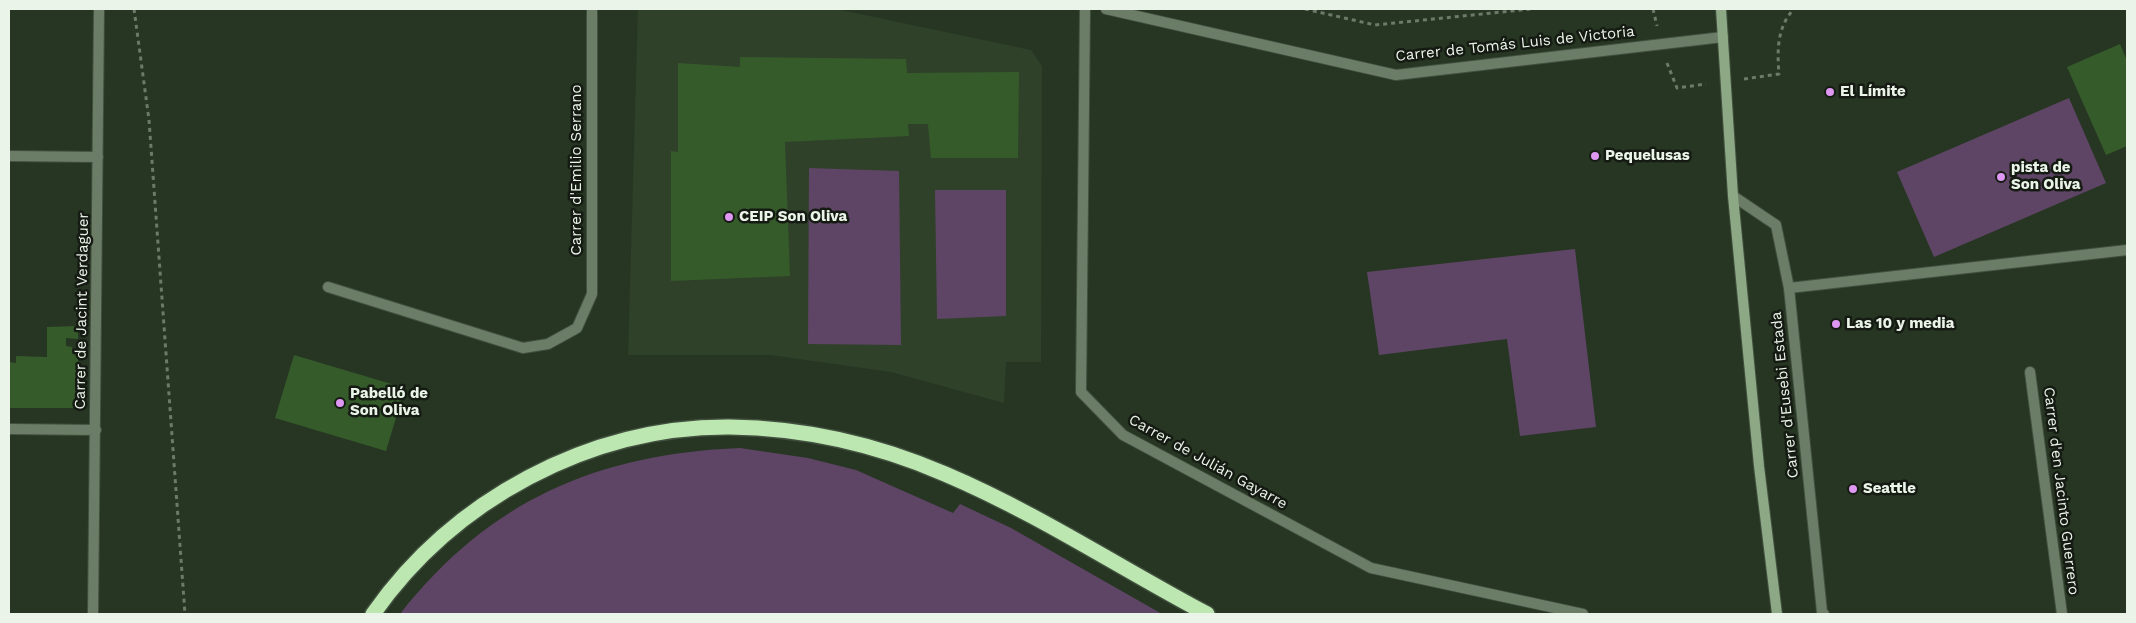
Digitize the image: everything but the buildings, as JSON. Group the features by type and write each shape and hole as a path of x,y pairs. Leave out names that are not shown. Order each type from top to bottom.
{"highway":[{"path":"372,614 388,592 424,552 468,516 513,485 563,460 618,442 673,431 729,427 785,430 839,440 891,454 945,474 1045,523 1207,614"}],"main road":[{"path":"1721,9 1733,196 1759,466 1777,614"}],"street":[{"name":"Carrer de Jacint Verdaguer","path":"93,614 100,9"},
{"name":"Carrer d'Emilio Serrano","path":"328,287 523,348 548,344 577,328 592,294 592,9"},
{"name":"Carrer de Julián Gayarre","path":"1085,9 1081,392 1123,435 1371,568 1583,614"},
{"name":"Carrer de Tomás Luis de Victoria","path":"1106,9 1396,74 1723,38"},
{"path":"9,156 98,158"},
{"name":"Carrer d'Eusebi Estada","path":"1733,196 1776,226 1789,288 1822,612 1824,614"},
{"path":"1789,288 2127,250"},
{"name":"Carrer d'en Jacinto Guerrero","path":"2030,372 2062,614"},
{"path":"9,429 96,430"}],"path":[{"path":"134,9 149,120 185,614"},
{"path":"1305,9 1375,25 1531,9"}],"shaded area":[{"path":"638,9 836,9 1031,50 1042,66 1041,362 1006,362 1004,403 891,372 771,355 628,355"},
{"name":"pista de Son Oliva","path":"2069,98 2106,183 1934,257 1897,172"},
{"path":"809,168 899,171 901,345 808,344"},
{"path":"935,190 1006,190 1006,316 937,319"},
{"path":"1575,249 1596,427 1520,436 1507,339 1379,355 1367,272"},
{"path":"740,448 808,458 856,470 953,513 960,504 1011,528 1162,614 400,614 435,574 471,541 509,513 550,491 593,473 639,460 688,452"}],"place":[{"name":"El Límite","path":"1830,92"},
{"name":"Pequelusas","path":"1595,156"},
{"name":"pista de Son Oliva","path":"2001,177"},
{"name":"CEIP Son Oliva","path":"729,217"},
{"name":"Las 10 y media","path":"1836,324"},
{"name":"Pabelló de Son Oliva","path":"340,403"},
{"name":"Seattle","path":"1853,489"}]}
